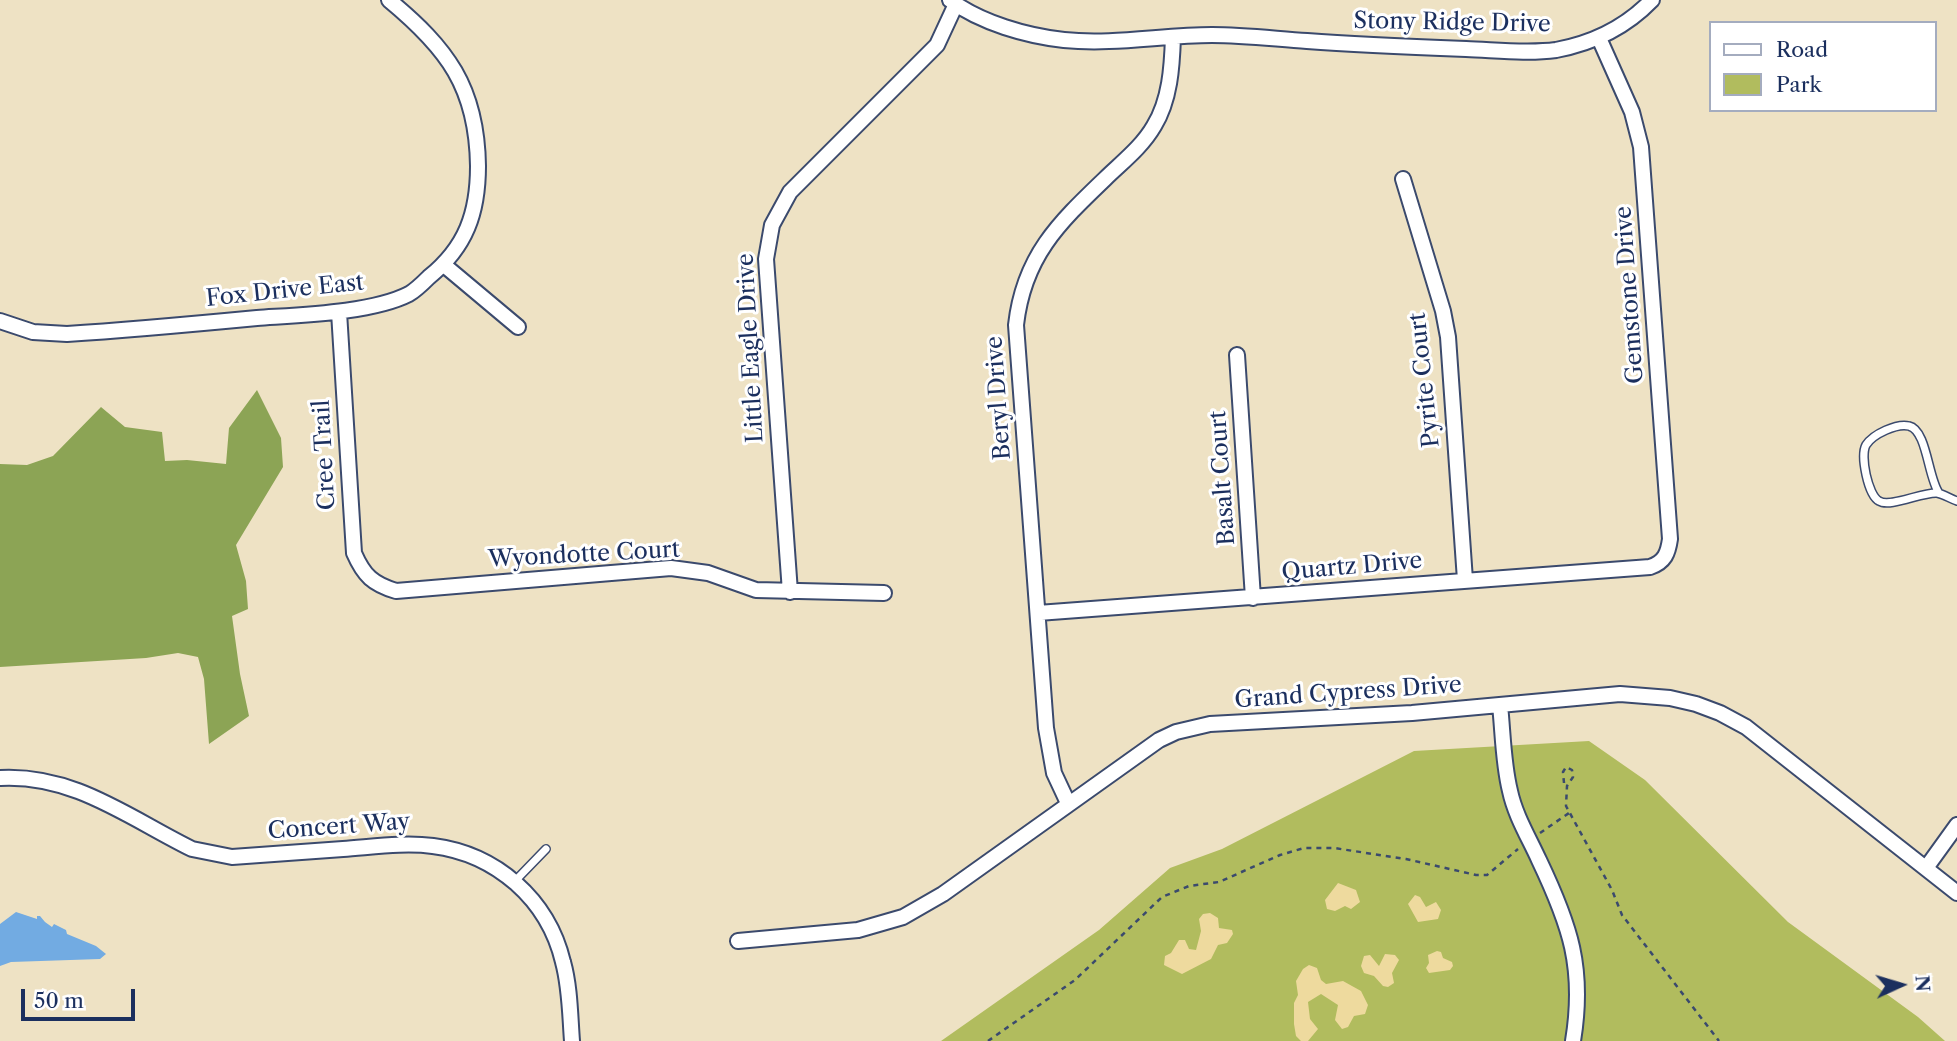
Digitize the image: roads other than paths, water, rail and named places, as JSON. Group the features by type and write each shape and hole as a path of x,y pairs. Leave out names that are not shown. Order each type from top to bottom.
{"street":[{"name":"Fox Drive East","path":"0,321 33,332 66,334 339,312 409,294 444,265 462,241 476,198 478,162 473,114 464,85 450,61 405,5 389,0"},
{"name":"Stony Ridge Drive","path":"953,2 990,21 1034,35 1065,40 1120,41 1213,35 1379,46 1520,51 1552,50 1585,44 1632,19 1652,0"},
{"name":"Little Eagle Drive","path":"790,592 766,259 772,225 790,192 937,45 953,2"},
{"name":"Beryl Drive","path":"1068,803 1054,773 1049,752 1016,325 1018,305 1034,260 1046,239 1062,220 1139,147 1155,125 1171,79 1173,37"},
{"name":"Gemstone Drive","path":"1598,38 1632,112 1641,146 1670,539 1666,556"},
{"name":"Pyrite Court","path":"1403,179 1443,311 1448,338 1465,580"},
{"path":"444,265 519,327"},
{"name":"Cree Trail","path":"339,312 354,553 368,577 379,586"},
{"name":"Basalt Court","path":"1237,355 1253,598"},
{"name":"Quartz Drive","path":"1038,613 1650,567 1666,556"},
{"name":"Wyondotte Court","path":"379,586 396,591 671,568 708,573 756,590 884,593"},
{"name":"Grand Cypress Drive","path":"738,941 858,930 903,917 943,894 1159,740 1194,727 1620,694 1670,698 1720,713 1746,727 1957,893"},
{"path":"1500,705 1510,791 1561,905 1570,932 1578,991 1573,1041"},
{"name":"Concert Way","path":"0,778 22,776 72,786 192,849 210,854 232,857 413,844 454,849 480,858 515,881 538,907 551,930 563,960 572,1041"},
{"path":"1926,868 1957,825"}],"lane":[{"path":"1939,493 1889,503 1877,500 1869,488 1867,478 1867,444 1895,427 1911,426 1916,429 1924,446 1933,485 1939,493 1957,501"},
{"path":"515,881 546,849"}],"water":[{"path":"16,912 37,919 37,916 40,916 52,927 54,924 66,930 67,934 96,946 106,954 100,959 11,962 0,966 0,924"}]}
